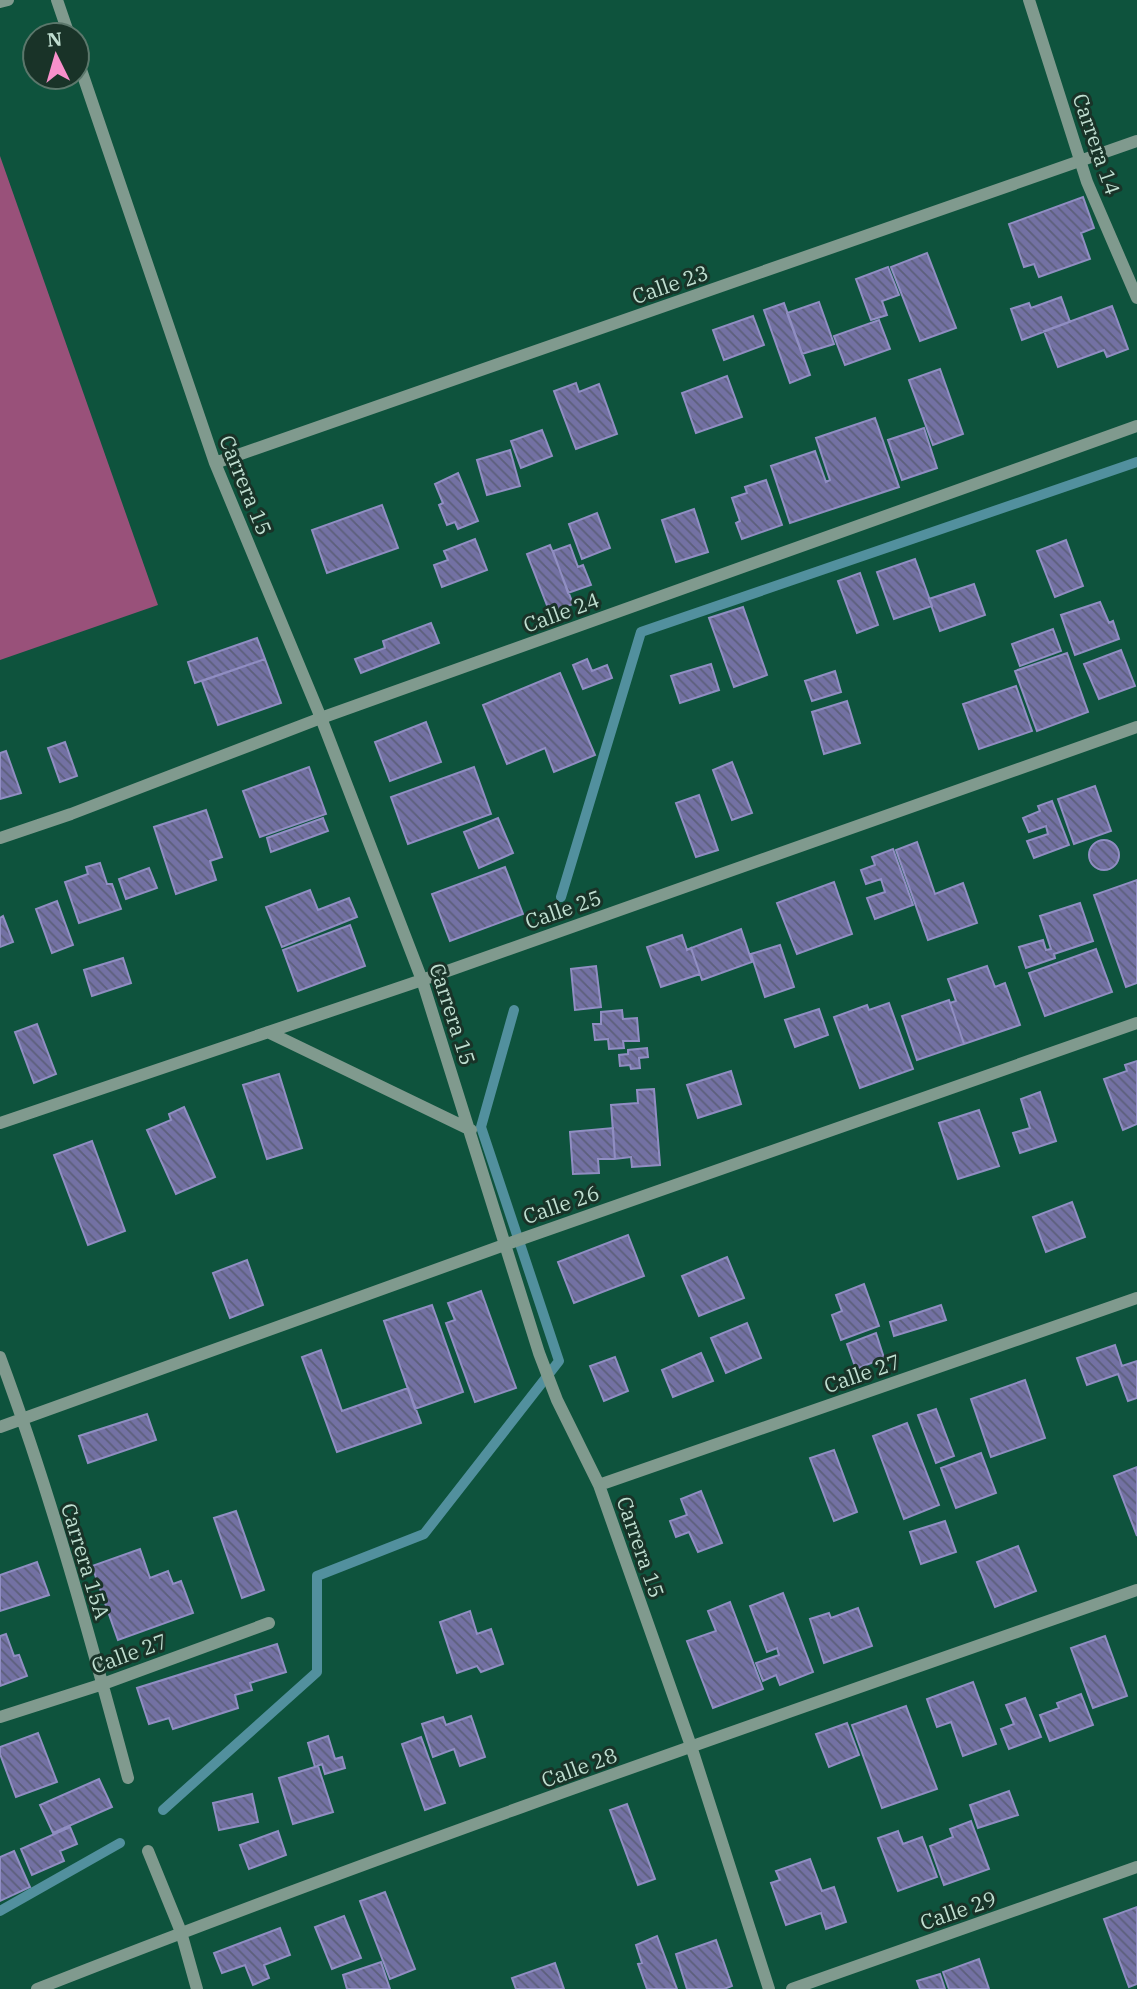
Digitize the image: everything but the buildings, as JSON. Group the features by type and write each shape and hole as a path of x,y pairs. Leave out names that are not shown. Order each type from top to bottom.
{"street":[{"path":"0,2 8,0"},
{"path":"57,0 64,21"},
{"name":"Carrera 14","path":"1029,0 1080,160 1137,298"},
{"name":"Carrera 15","path":"88,91 215,463 321,718 422,980 539,1353 557,1400 599,1485 691,1746 769,1989"},
{"name":"Calle 23","path":"215,463 1137,141"},
{"name":"Calle 24","path":"0,838 84,809 321,718 1137,426"},
{"name":"Calle 25","path":"0,1124 422,980 1137,727"},
{"name":"Calle 26","path":"0,1427 507,1244 1137,1023"},
{"path":"268,1032 471,1130"},
{"name":"Calle 27","path":"599,1485 1137,1298"},
{"name":"Carrera 15A","path":"0,1357 23,1419 103,1684 128,1778"},
{"name":"Calle 28","path":"37,1989 181,1932 691,1746 1137,1590"},
{"name":"Calle 27","path":"0,1717 103,1684 270,1623"},
{"path":"148,1851 181,1932 197,1989"},
{"name":"Calle 29","path":"792,1989 1137,1867"}],"shaded area":[{"path":"0,156 158,605 0,660"}],"waterway":[{"path":"561,897 641,632 1137,462"},
{"path":"163,1810 317,1672 317,1576 424,1534 559,1361 481,1127 514,1010"},
{"path":"0,1911 120,1843"}]}
